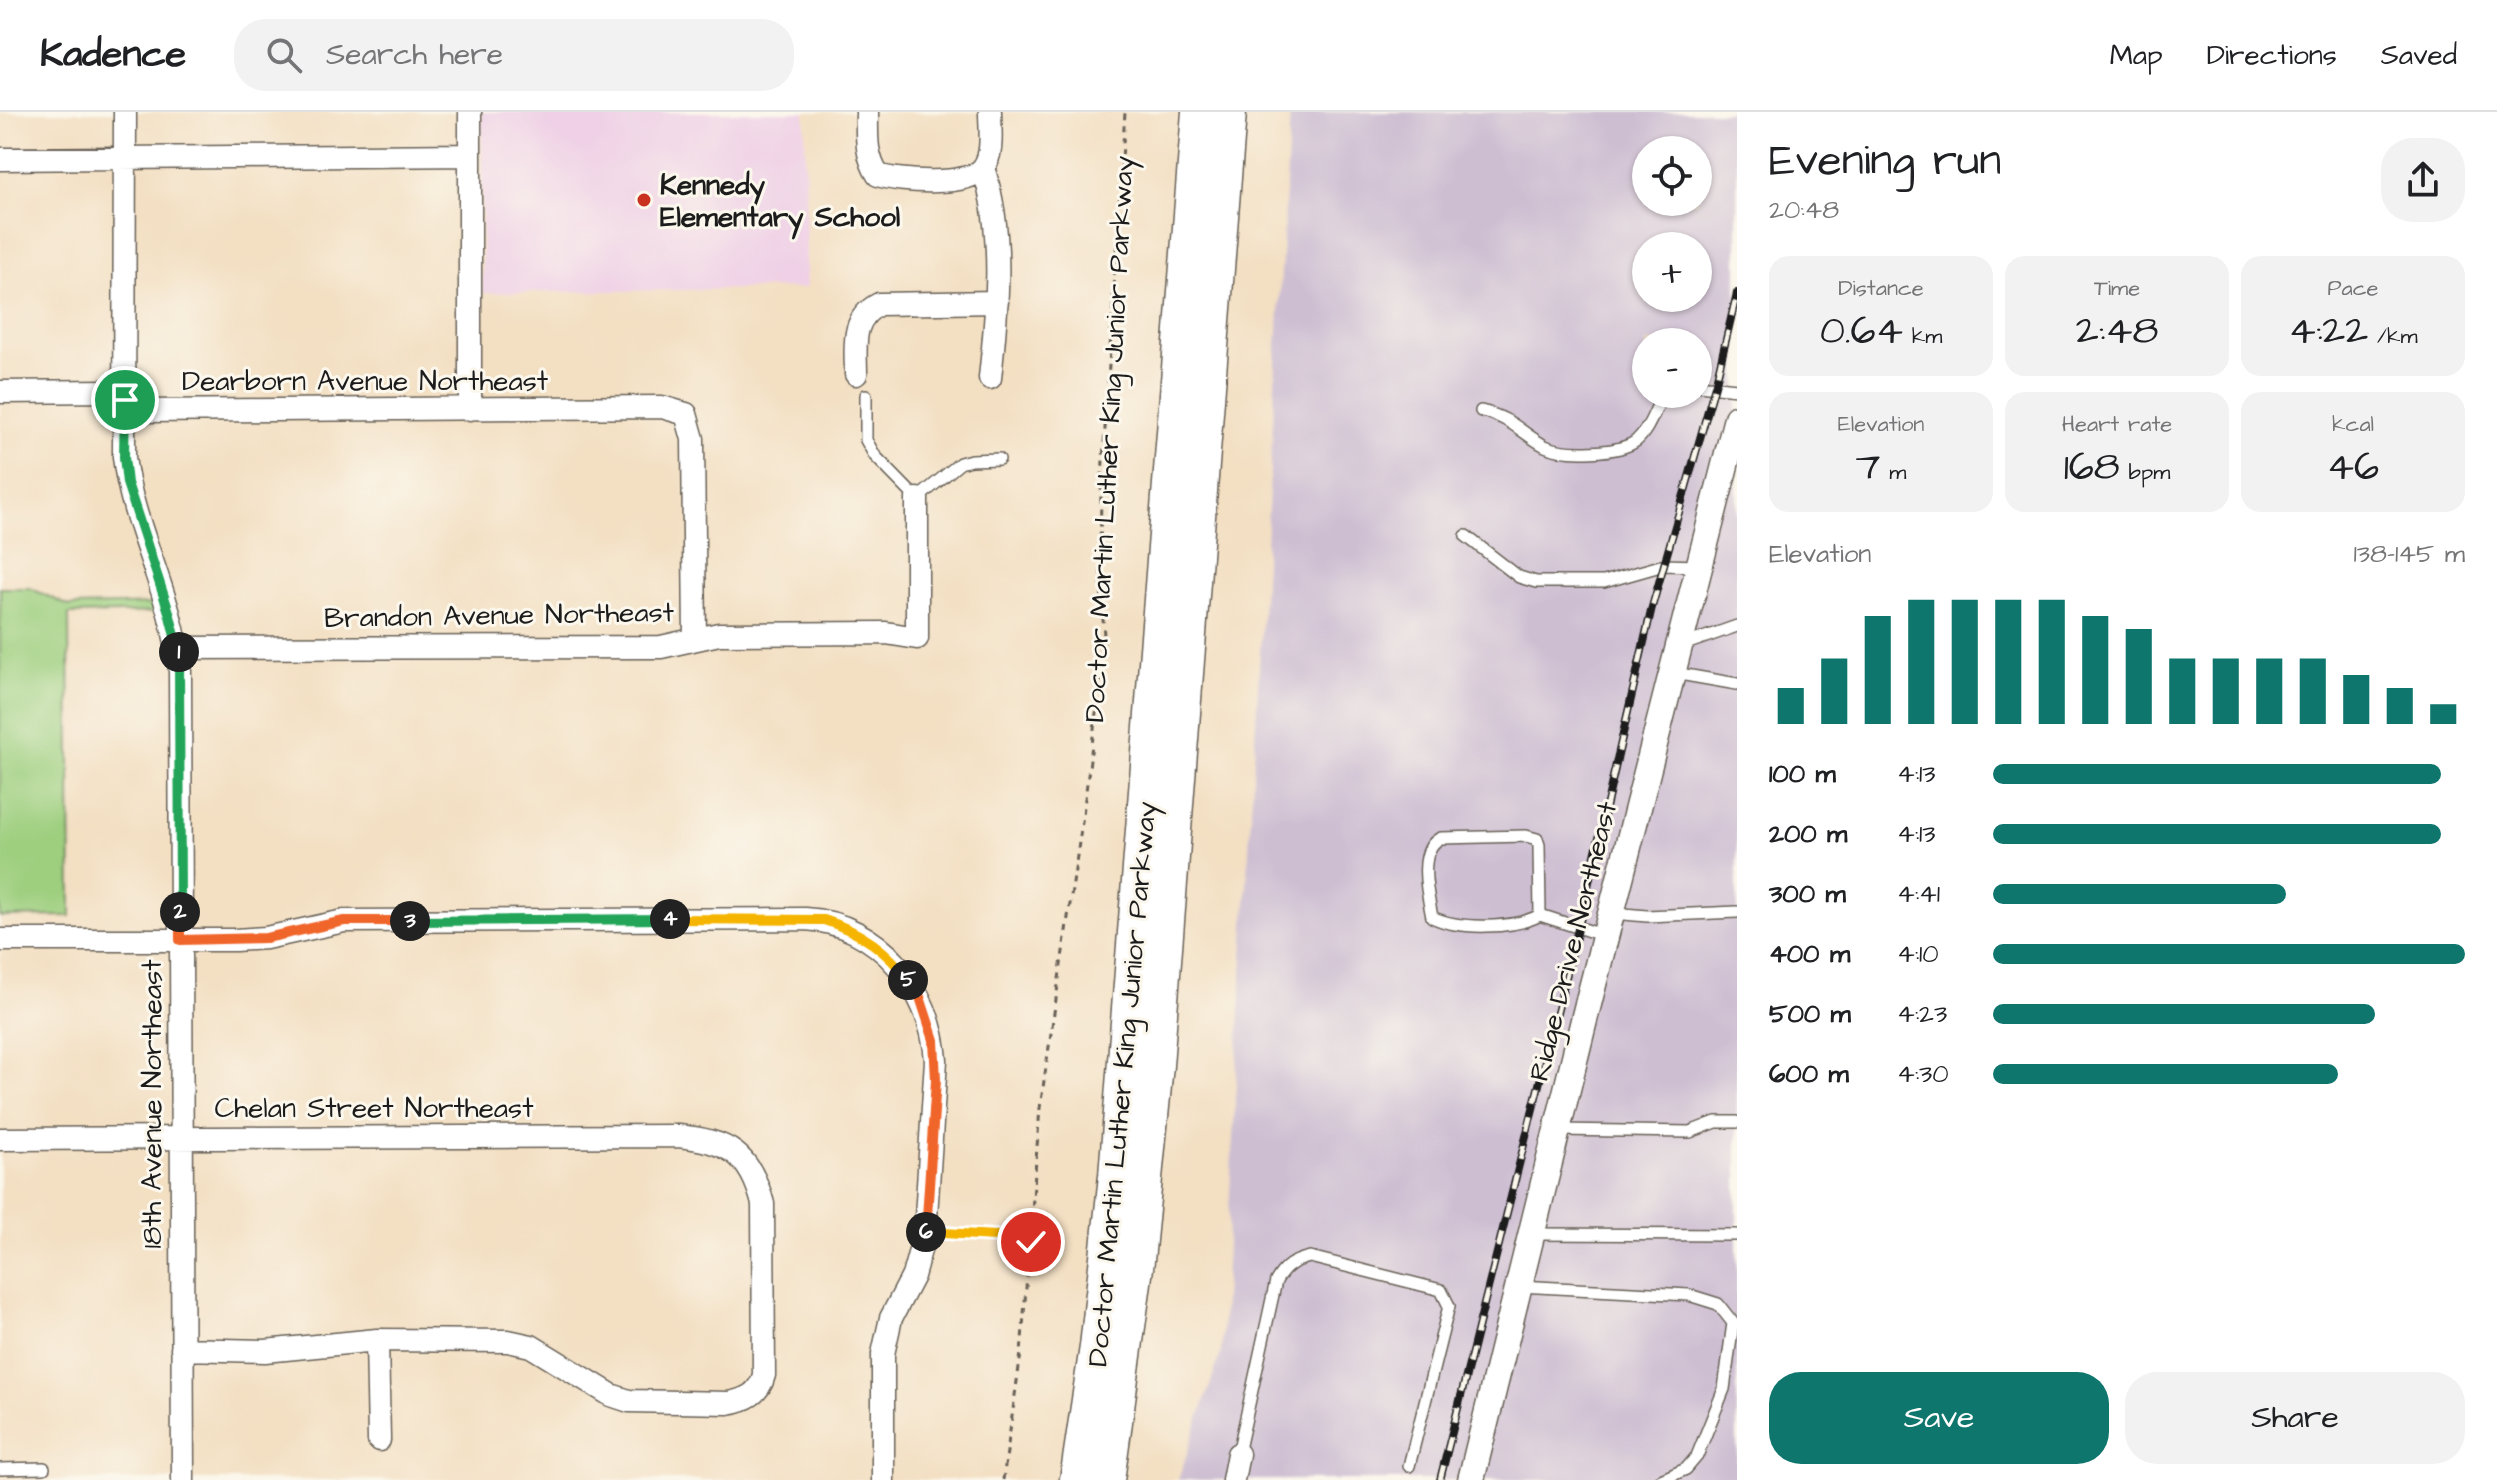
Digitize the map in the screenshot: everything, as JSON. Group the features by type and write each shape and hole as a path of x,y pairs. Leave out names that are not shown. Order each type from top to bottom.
{"highway":[{"name":"Doctor Martin Luther King Junior Parkway","path":"1078,1480 1098,1347 1117,1176 1200,112"},
{"name":"Doctor Martin Luther King Junior Parkway","path":"1106,1480 1136,1260 1155,1065 1228,112"}],"street":[{"name":"18th Avenue Northeast","path":"125,112 124,457 127,483 178,648 183,1480"},
{"path":"470,112 470,409"},
{"path":"867,112 868,153 878,175 906,180 960,179 983,168"},
{"path":"990,112 990,143 983,168 990,196 997,302 990,378"},
{"path":"0,159 470,155"},
{"path":"861,385 856,330 860,318 868,309 879,304 997,302"},
{"name":"Dearborn Avenue Northeast","path":"0,392 110,391 144,411 662,407 686,414 693,439 695,639"},
{"name":"Ridge Drive Northeast","path":"1471,1480 1737,418"},
{"name":"Brandon Avenue Northeast","path":"178,648 661,647 719,634 886,633 917,638 917,499"},
{"path":"0,940 266,938 344,921 805,919 824,920 847,927 891,956 920,997 934,1040 936,1080 925,1232 913,1276 891,1318 883,1354 883,1480"},
{"name":"Chelan Street Northeast","path":"0,1139 678,1136 706,1139 728,1148 756,1178 763,1204 764,1375 762,1385 743,1401 629,1401 611,1395 531,1346 508,1341 377,1340"},
{"path":"182,1349 265,1351 377,1340 379,1440"},
{"path":"1233,1480 1238,1454"}],"lane":[{"path":"861,385 866,440 875,456 917,499 960,463 999,459"},
{"path":"1712,386 1737,389"},
{"path":"1481,411 1502,416 1548,447 1600,452 1635,442 1658,408"},
{"path":"1466,536 1509,571 1536,582 1604,582 1664,565 1701,566"},
{"path":"1680,646 1737,626"},
{"path":"1673,673 1737,684"},
{"path":"1540,915 1537,839 1526,836 1441,838 1433,842 1426,871 1432,917 1448,925 1519,925 1540,915 1609,924 1647,916 1737,912"},
{"path":"1557,1130 1690,1132 1716,1122 1737,1122"},
{"path":"1531,1234 1737,1235"},
{"path":"1238,1454 1276,1281 1283,1269 1293,1261 1310,1257 1441,1290 1449,1306 1409,1466"},
{"path":"1519,1286 1689,1295 1718,1304 1733,1323 1724,1389 1697,1456 1686,1469 1661,1480"},
{"path":"0,1469 44,1468"}],"path":[{"name":"Doctor Martin Luther King Junior Parkway","path":"1003,1480 1021,1353 1040,1108 1102,667 1101,492 1125,112"},
{"path":"925,1232 996,1236 1031,1242"}],"shaded area":[{"name":"Kennedy Elementary School","path":"482,112 805,112 806,288 482,293"},
{"path":"1290,112 1737,112 1737,1480 1178,1480 1221,1353"}],"green space":[{"path":"0,588 30,588 69,606 167,604 169,612 69,614 71,916 0,917"}],"railway":[{"path":"1440,1480 1580,921 1652,607 1716,382 1737,293"}],"place":[{"name":"Kennedy Elementary School","path":"644,200"}],"route":[{"path":"125,400 127,483 178,648 180,940 266,938 344,921 805,919 824,920 847,927 891,956 920,997 934,1040 936,1080 925,1232 996,1236 1031,1242"}]}
